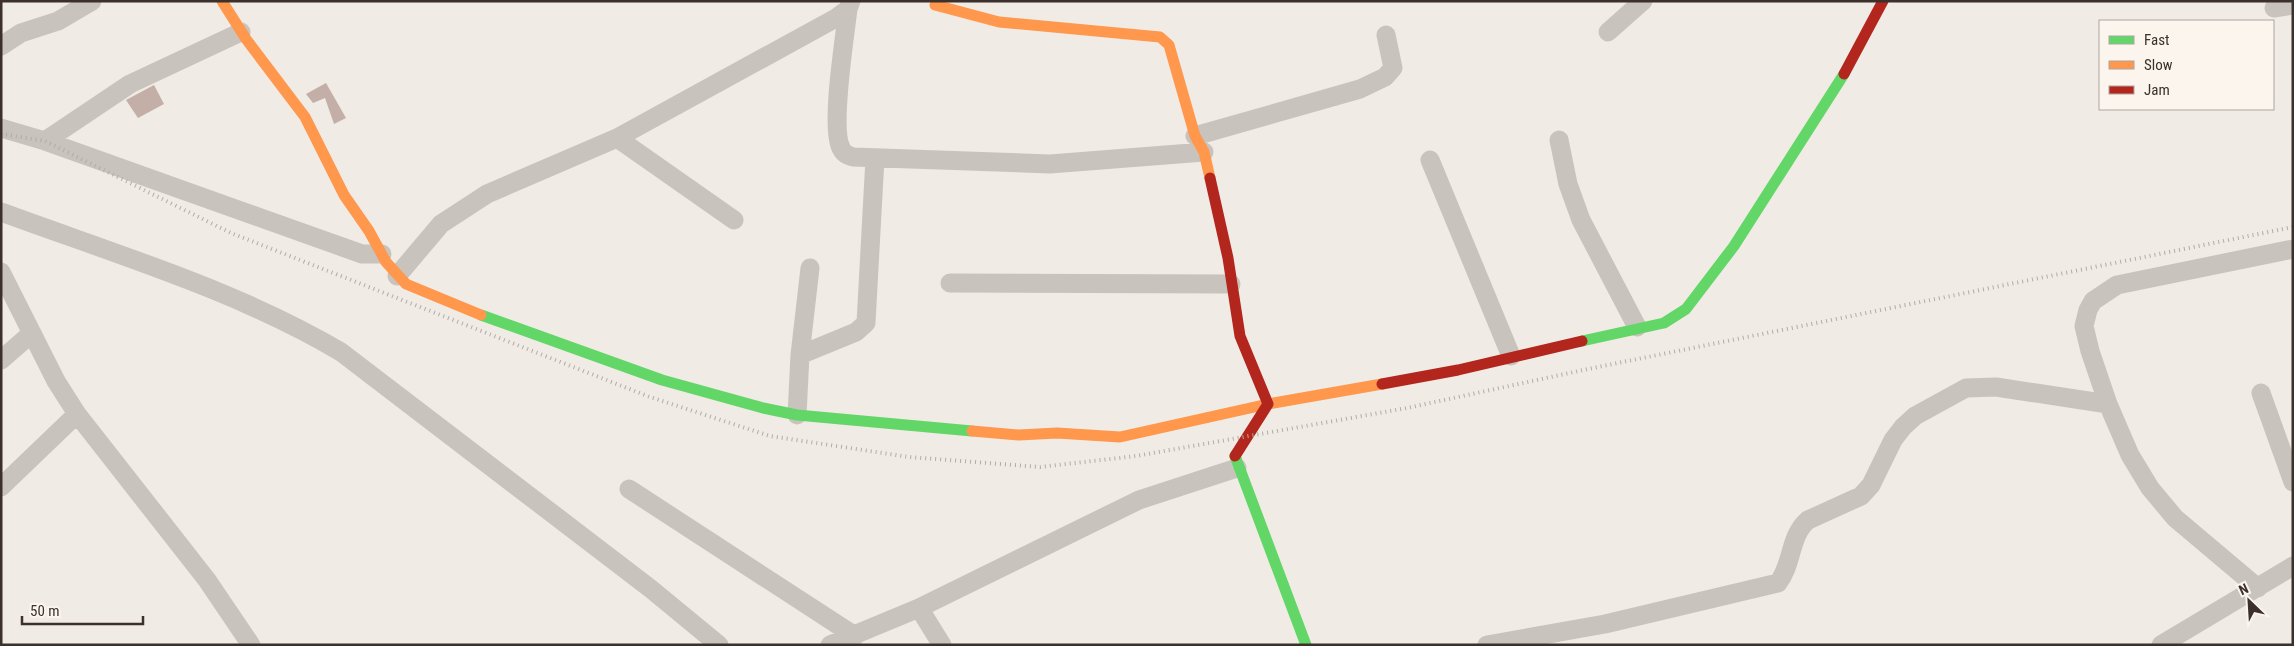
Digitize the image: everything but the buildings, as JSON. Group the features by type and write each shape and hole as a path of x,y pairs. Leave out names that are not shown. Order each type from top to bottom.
{"street":[{"path":"1,46 21,34 58,21 92,1"},
{"path":"222,1 241,32 305,117 344,196 397,276 406,284 438,299 510,327 593,354 662,380 763,408 797,415 953,430 1120,437 1268,404 1458,370 1637,327 1664,323 1674,318 1686,309 1700,293 1734,246 1839,83 1883,1"},
{"path":"1608,32 1643,1"},
{"path":"397,276 441,224 487,194 617,138 798,39 849,5"},
{"path":"849,5 839,85 839,142 845,154 852,157 1050,164 1200,144 1360,88 1385,77 1393,68 1386,34"},
{"path":"935,5 998,22 1160,37 1165,40 1172,51 1200,144 1228,258 1240,336 1268,404"},
{"path":"2274,8 2293,5"},
{"path":"45,141 130,84 241,32"},
{"path":"1,128 45,141 362,254 382,254"},
{"path":"617,138 734,220"},
{"path":"1559,140 1568,184 1581,220 1637,327"},
{"path":"800,355 856,332 866,323 875,158"},
{"path":"1430,160 1511,356"},
{"path":"1,212 256,306 305,330 341,352 651,589 719,645"},
{"path":"2258,588 2175,518 2150,488 2130,455 2108,404 2090,351 2084,326 2088,310 2102,294 2117,285 2293,249"},
{"path":"797,415 800,355 810,268"},
{"path":"1,272 6,296 32,333 56,381 77,414 207,580 251,645"},
{"path":"950,283 1231,284"},
{"path":"1,360 32,333"},
{"path":"1487,645 1605,624 1778,583 1784,576 1797,532 1802,525 1861,496 1871,484 1893,440 1903,427 1915,416 1966,388 1996,387 2108,404"},
{"path":"2261,393 2293,482"},
{"path":"1268,404 1234,458 1263,527 1296,623 1306,645"},
{"path":"1,487 77,414"},
{"path":"830,645 919,608 1139,500 1237,468"},
{"path":"630,489 855,636"},
{"path":"2161,645 2293,566"},
{"path":"919,608 942,645"}],"railway":[{"path":"1,134 45,141 231,233 650,397 770,436 909,457 1040,467 1136,456 1407,408 1588,369 2293,227"}],"traffic: fast":[{"path":"1582,341 1664,323 1686,309 1734,246 1844,74"},
{"path":"481,315 662,380 763,408 797,415 972,431"},
{"path":"1235,456 1306,645"}],"traffic: slow":[{"path":"222,1 246,39 305,117 344,195 369,231 386,262 406,284 481,315"},
{"path":"935,5 999,22 1160,37 1169,45 1195,136 1204,152 1210,178"},
{"path":"972,431 1019,435 1057,433 1120,437 1268,404 1382,384"}],"traffic: jam":[{"path":"1844,74 1883,1"},
{"path":"1210,178 1228,258 1240,336 1268,404 1235,456"},
{"path":"1382,384 1458,370 1582,341"}]}
